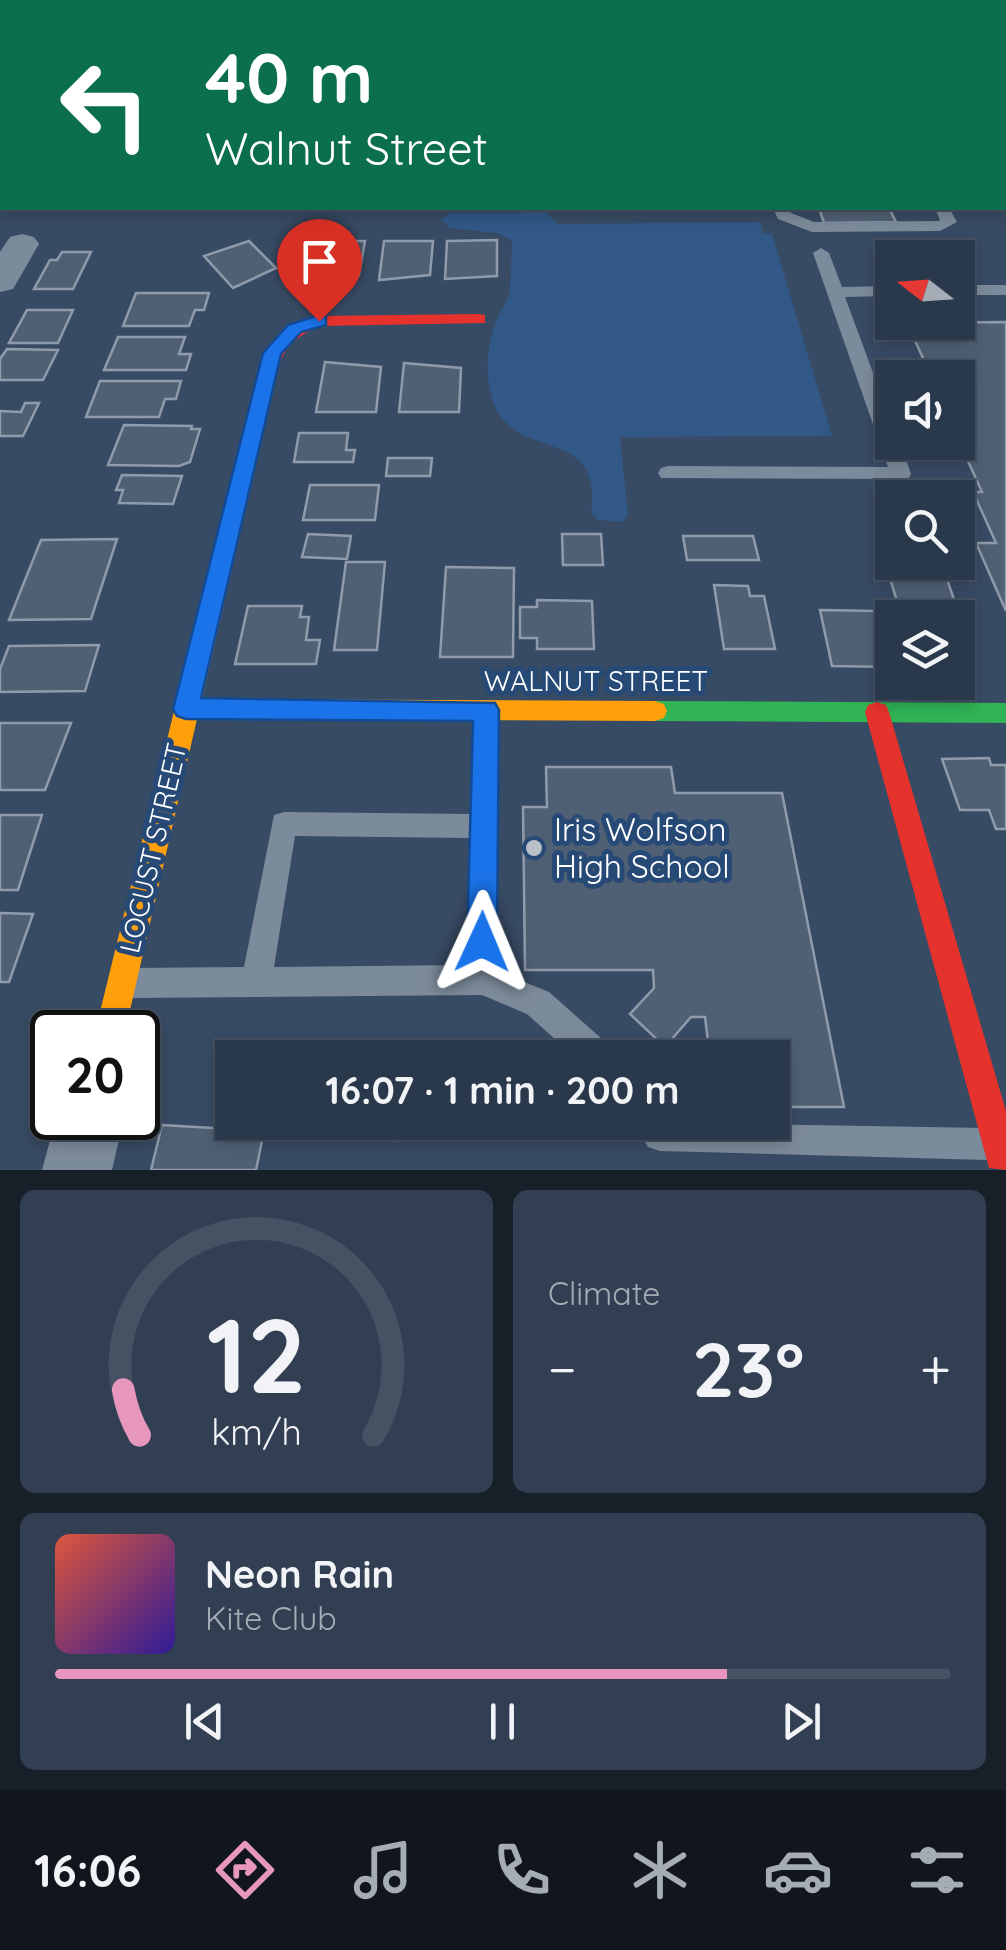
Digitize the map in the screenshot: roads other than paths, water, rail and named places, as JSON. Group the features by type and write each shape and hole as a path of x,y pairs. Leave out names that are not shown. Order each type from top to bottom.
{"street":[{"path":"0,282 22,244"},
{"name":"LOCUST STREET","path":"115,1010 260,393 277,344 294,328 319,321 479,319"},
{"name":"WALNUT STREET","path":"186,709 1006,713"},
{"path":"877,712 1003,1156"},
{"path":"78,1170 85,1140"}],"lane":[{"path":"782,210 784,216 812,226 940,226 949,222 943,210"},
{"path":"668,473 901,474 821,253"},
{"path":"975,290 1006,290"},
{"path":"836,292 875,291"},
{"path":"482,980 486,710"},
{"path":"256,982 284,824 484,826"},
{"path":"121,983 482,980 538,1003 580,1040"},
{"path":"729,1140 1003,1156"}],"place":[{"name":"Iris Wolfson High School","path":"534,848"}]}
